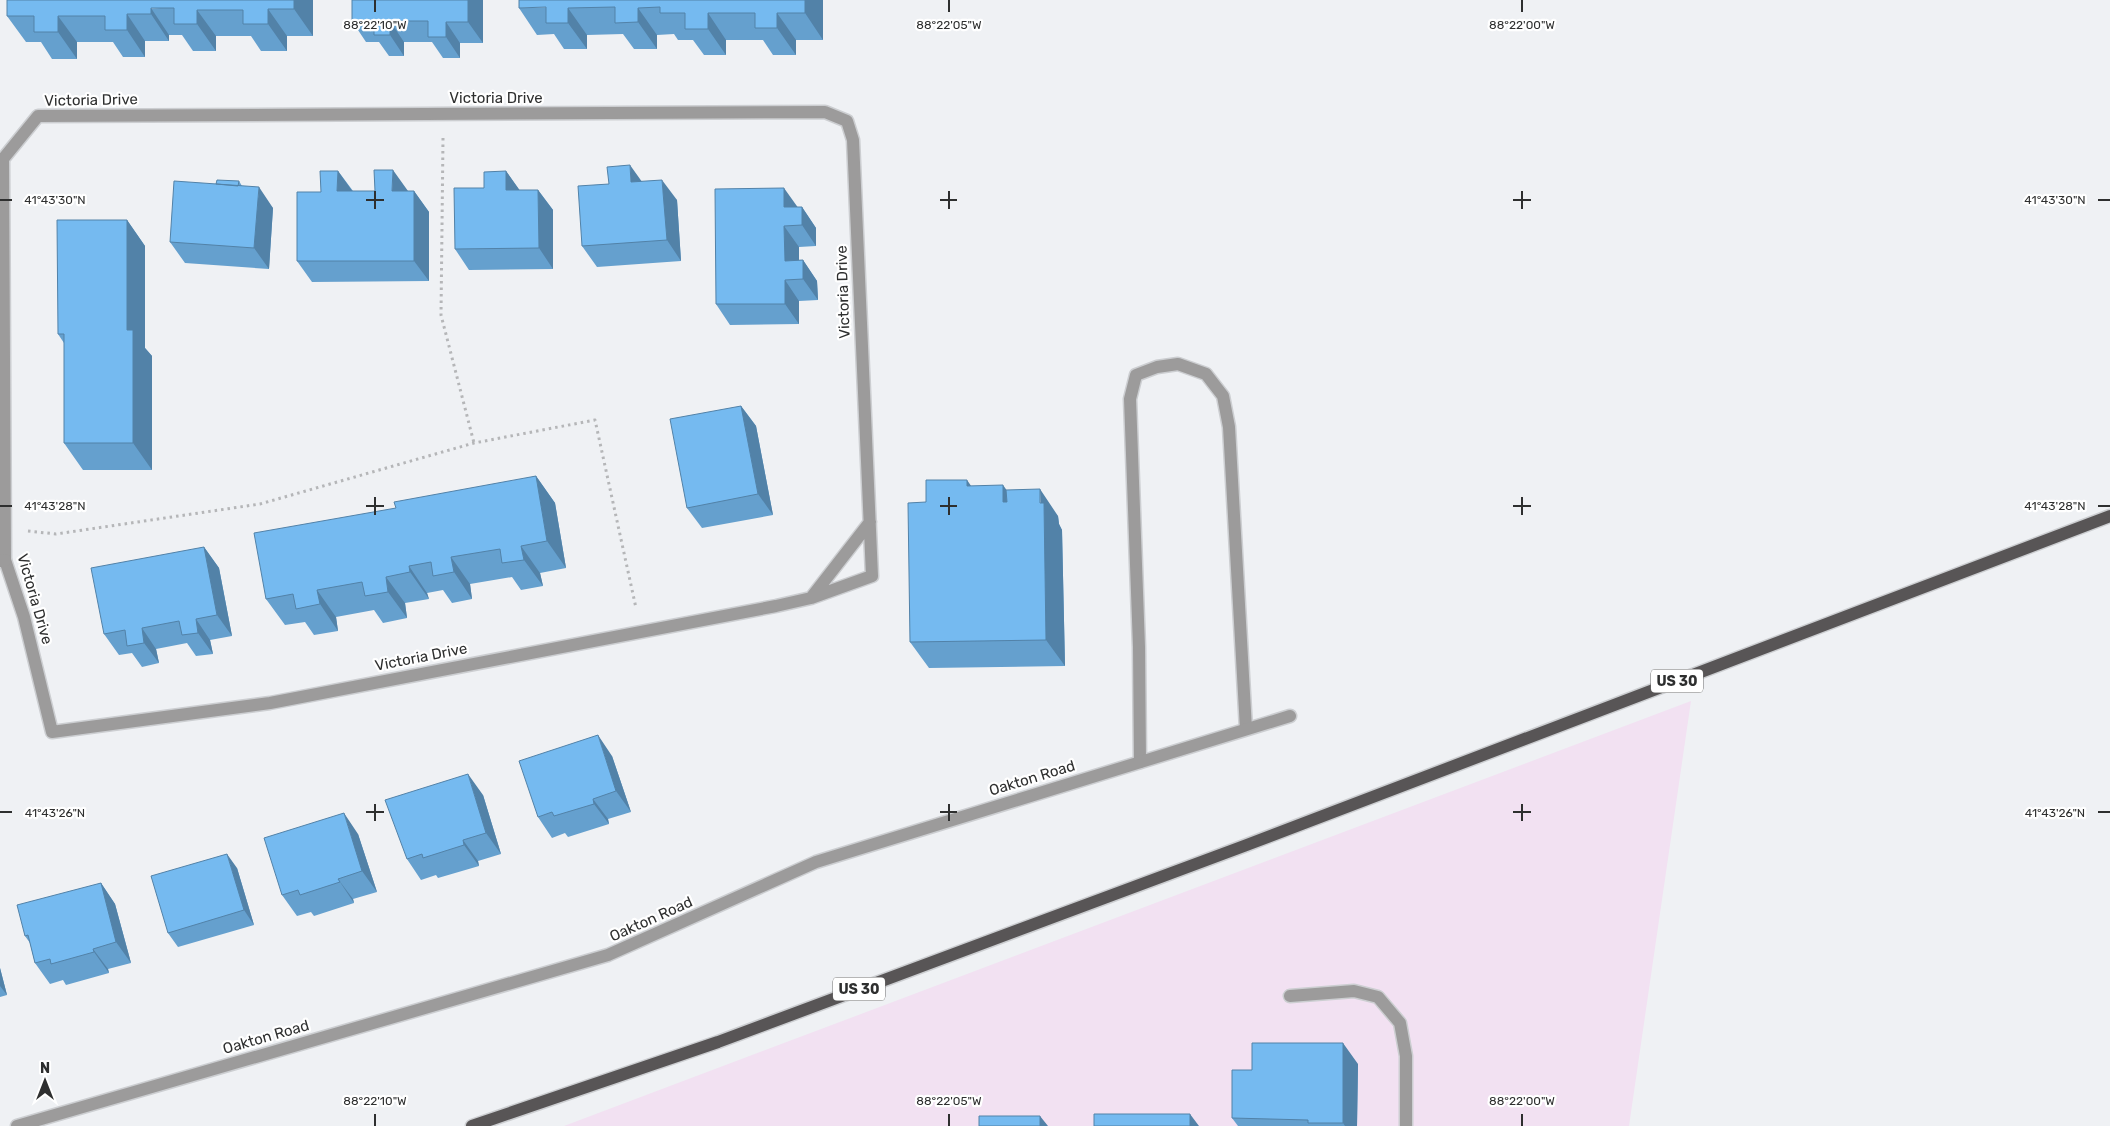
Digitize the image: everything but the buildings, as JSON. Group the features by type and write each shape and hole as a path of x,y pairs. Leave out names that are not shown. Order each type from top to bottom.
{"main road":[{"name":"US 30","path":"472,1126 718,1042 1244,846 2110,516"}],"street":[{"name":"Victoria Drive","path":"825,112 847,120 853,140 872,576 811,598 270,703 52,732 24,617 2,560 4,529 3,159 38,116 443,115 825,112"},
{"path":"1140,762 1139,648 1130,399 1136,375 1158,367 1178,364 1206,374 1223,396 1229,427 1246,729"},
{"path":"811,598 870,522"},
{"name":"Oakton Road","path":"17,1126 608,955 816,862 1290,716"},
{"path":"1290,996 1354,991 1378,997 1400,1023 1406,1056 1406,1126"}],"path":[{"path":"443,115 441,315 474,443"},
{"path":"4,529 56,534 260,504 474,443 596,420 641,632"}],"shaded area":[{"path":"1691,701 1629,1126 564,1126"}]}
